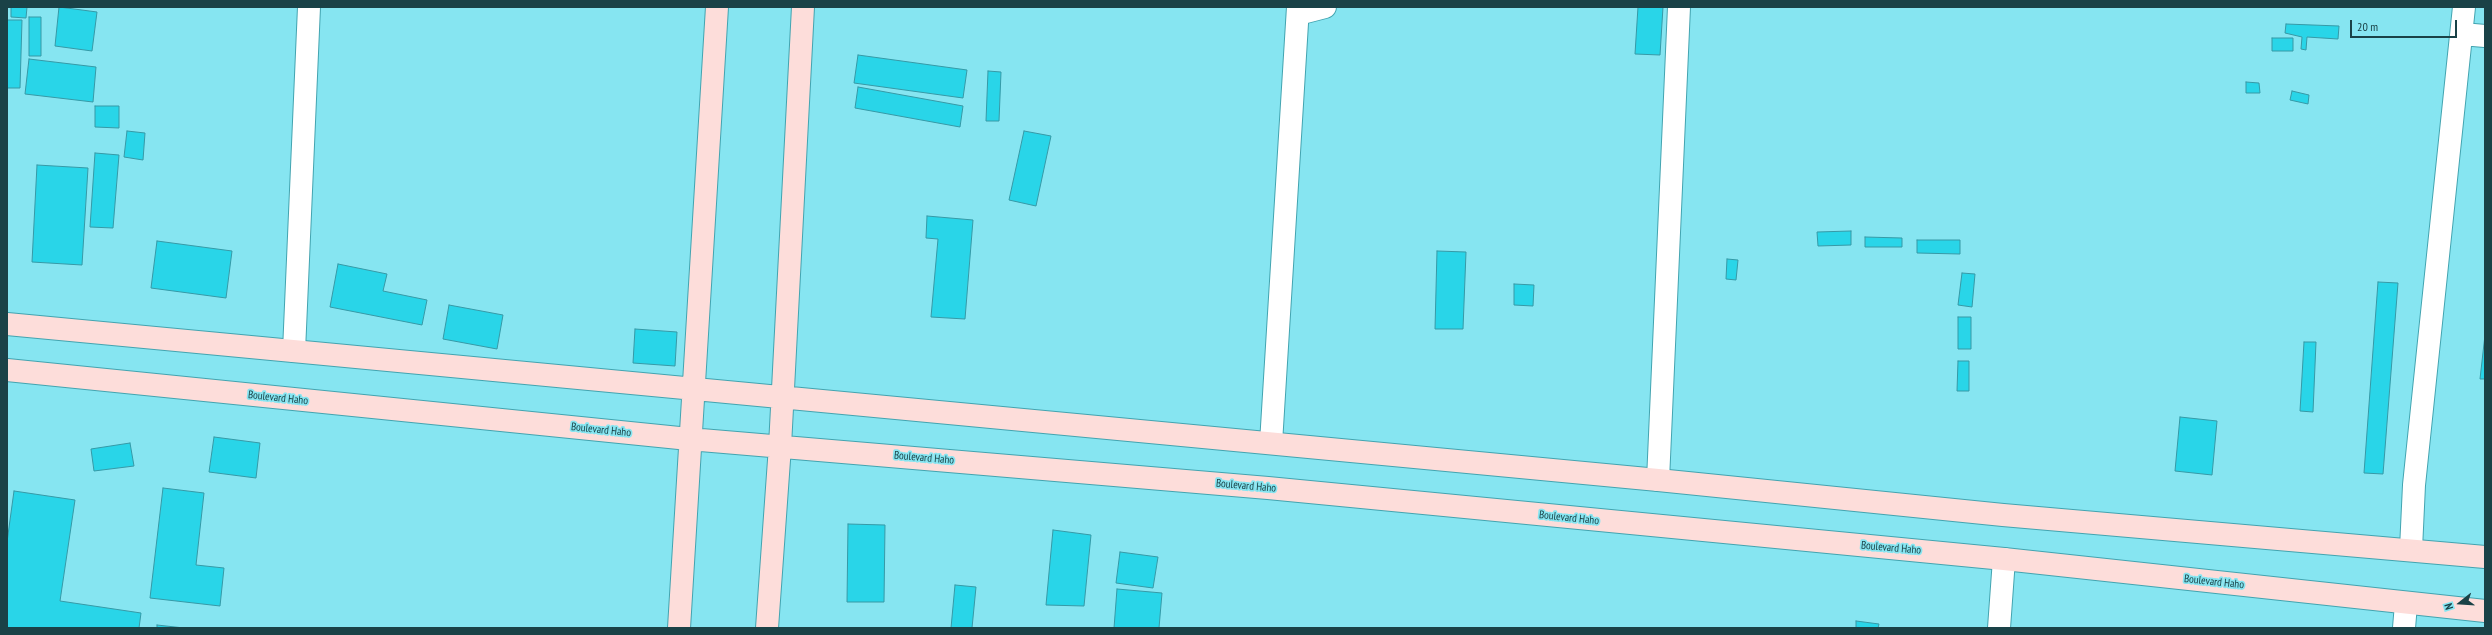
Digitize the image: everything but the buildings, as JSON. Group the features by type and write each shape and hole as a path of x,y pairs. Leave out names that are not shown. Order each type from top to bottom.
{"main road":[{"path":"679,628 689,439 717,7"},
{"path":"767,628 780,446 803,7"},
{"path":"7,324 692,390 1658,480 2003,515 2411,549 2485,557"},
{"name":"Boulevard Haho","path":"7,370 689,439 1276,488 2004,559 2406,604 2485,611"}],"street":[{"path":"294,351 309,7"},
{"path":"1271,443 1298,11 1325,7"},
{"path":"1658,480 1680,7"},
{"path":"2411,549 2414,484 2464,7"},
{"path":"2462,34 2485,36"},
{"path":"1999,628 2004,559"},
{"path":"2404,628 2406,604"}]}
